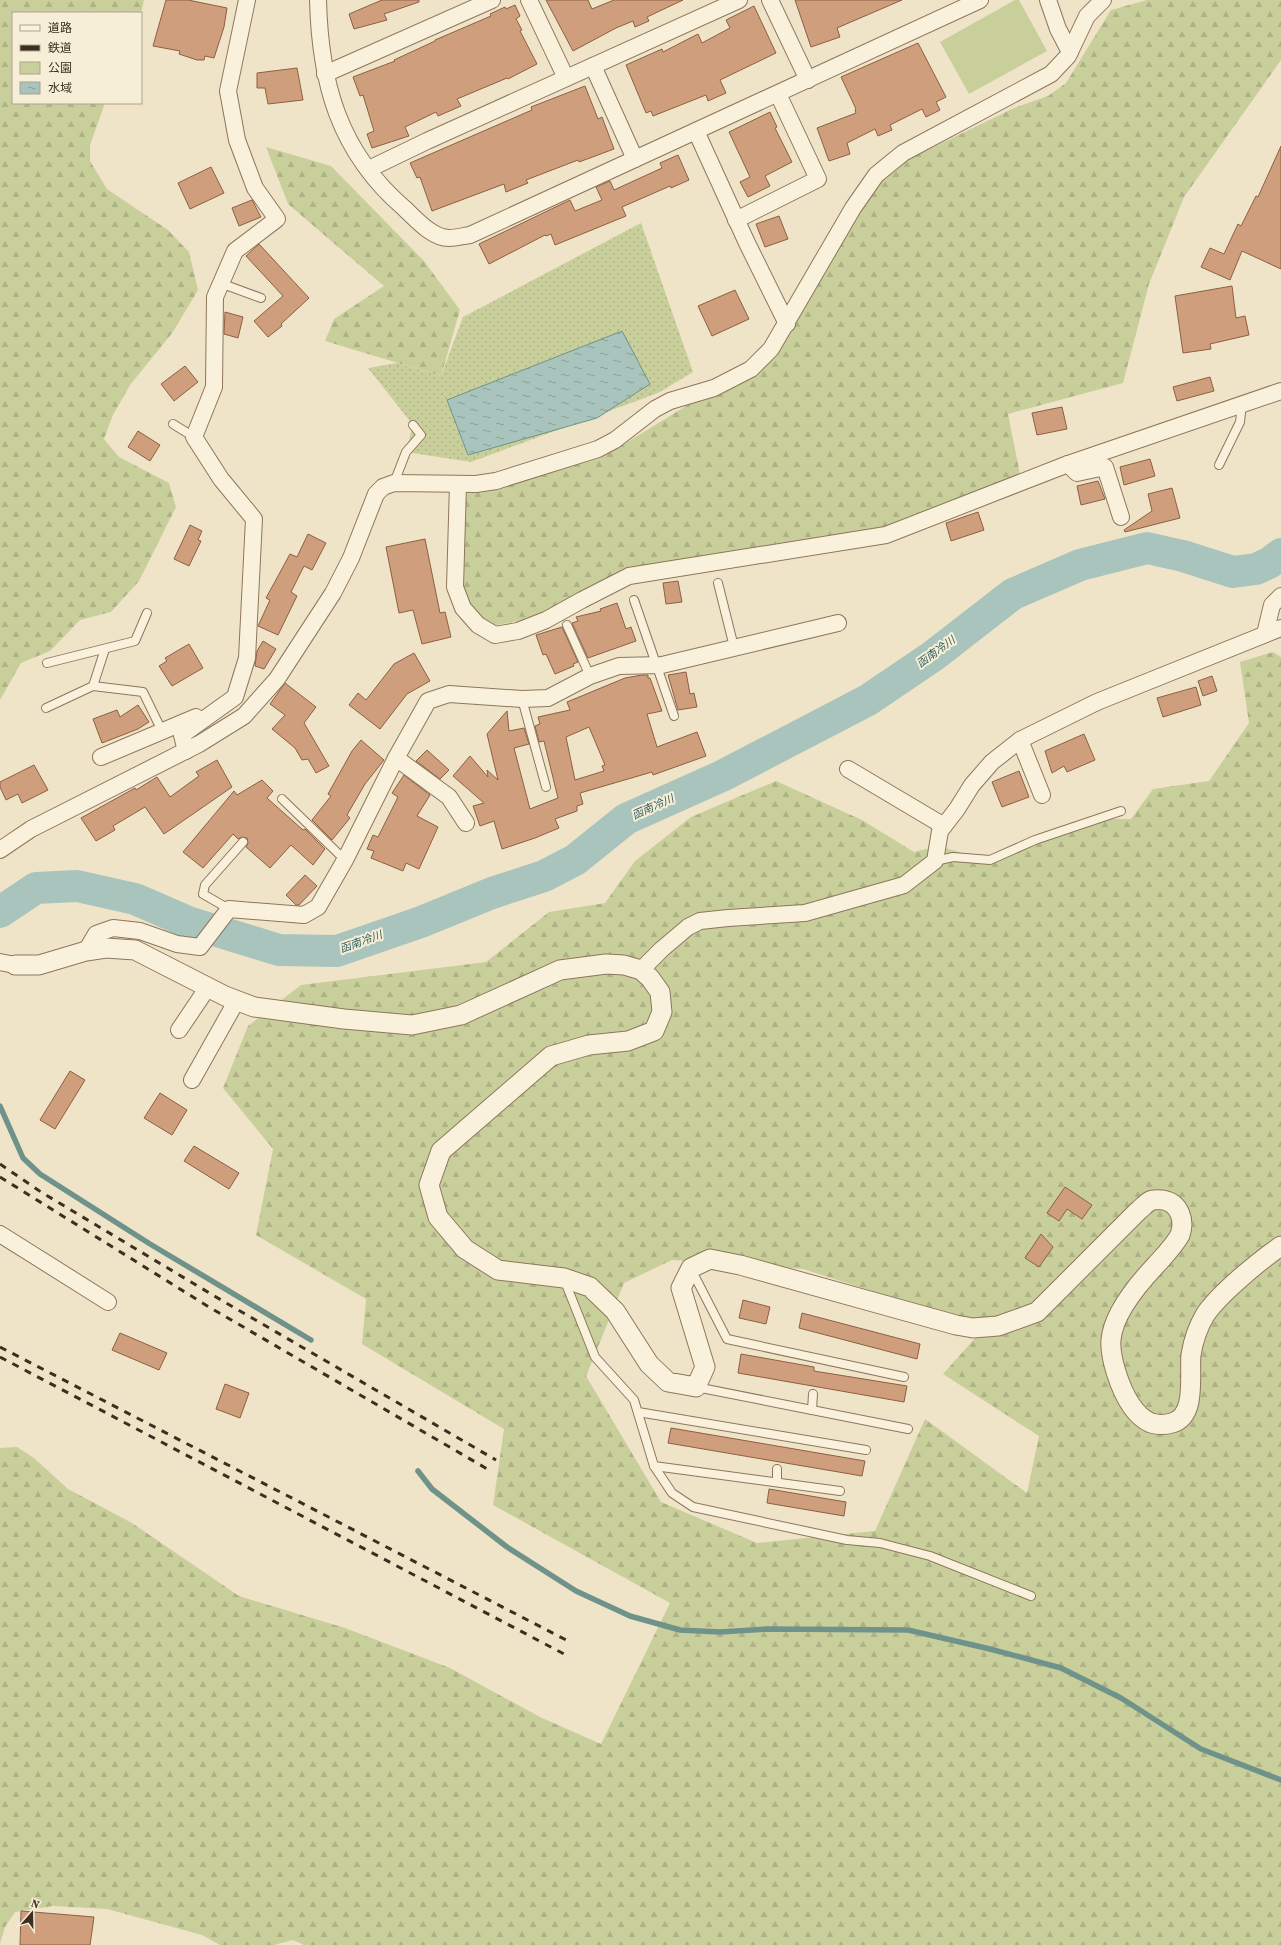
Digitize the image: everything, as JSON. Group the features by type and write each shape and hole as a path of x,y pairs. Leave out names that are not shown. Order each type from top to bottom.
{"street":[{"path":"186,751 182,735 235,697 247,658 254,518 221,479 194,437 214,387 215,297 220,283 235,251 278,219 255,188 237,140 228,91 247,0"},
{"path":"318,0 319,34 325,74 340,120 356,154 391,197 431,232 448,238 470,235 980,0"},
{"path":"325,74 492,0"},
{"path":"529,0 566,78"},
{"path":"369,169 739,0"},
{"path":"770,0 808,80"},
{"path":"1048,0 1058,29 1070,52"},
{"path":"0,850 31,829 186,751 244,716 277,679 333,593 351,558 376,494 383,487 394,483 476,484 496,481 598,449 615,440 655,409 670,401 714,388 751,369 771,349 787,324 853,208 876,175 903,153 1051,74 1068,56 1087,16 1103,0"},
{"path":"593,66 635,159"},
{"path":"736,220 818,179 778,94"},
{"path":"696,131 736,220 787,324"},
{"path":"458,484 455,586 463,608 478,625 495,635 518,631 546,620 629,576 886,535 1068,464 1281,391"},
{"path":"1068,464 1077,473 1105,467 1121,517"},
{"path":"1266,634 1272,606 1281,596"},
{"path":"86,951 96,934 114,928 140,931 177,944 200,947 229,909 304,916 318,907 345,860 396,758 428,701 449,694 522,699 548,698 590,676 618,666 656,665 838,623"},
{"path":"640,970 688,927 700,921 805,914 904,884 935,862 940,831 972,786 992,762 1020,740 1097,702 1281,628"},
{"path":"101,757 223,705"},
{"path":"1020,740 1042,795"},
{"path":"396,758 449,797 466,823"},
{"path":"848,769 944,826"},
{"path":"8,964 39,965 86,951 106,948 134,950 208,987 254,1007 412,1025 461,1015 560,970 606,964 624,965 640,970 650,978 660,992 662,1012 654,1031 628,1041 589,1045 551,1056 441,1151 429,1185 438,1217 465,1249 498,1270 564,1278 590,1287 615,1311 649,1364 668,1382 696,1387 705,1367 681,1288 691,1268 710,1259 740,1265 973,1328 998,1326 1013,1322 1037,1312 1138,1211 1151,1200 1168,1201 1180,1212 1183,1226 1180,1235 1128,1300 1116,1322 1111,1338 1111,1349 1116,1372 1125,1395 1135,1411 1143,1418 1153,1423 1164,1425 1176,1422 1187,1411 1190,1391 1191,1356 1195,1336 1205,1316 1223,1295 1281,1246"},
{"path":"180,1030 208,987"},
{"path":"192,1080 236,1000"},
{"path":"0,1234 108,1302"}],"lane":[{"path":"220,283 262,298"},
{"path":"1219,464 1240,422 1242,404"},
{"path":"173,424 194,437"},
{"path":"394,483 406,452 421,435 413,425"},
{"path":"718,583 734,647"},
{"path":"634,600 674,716"},
{"path":"47,663 135,641 147,613"},
{"path":"567,625 590,676"},
{"path":"93,686 105,648"},
{"path":"46,708 93,686 143,692 162,731"},
{"path":"522,699 546,787"},
{"path":"282,799 345,860"},
{"path":"935,862 953,858 990,860 1035,840 1121,810"},
{"path":"229,909 202,894 205,885 243,842"},
{"path":"691,1268 727,1339 904,1377"},
{"path":"564,1278 595,1357 634,1400 654,1466 672,1493 693,1507 847,1540 880,1543 930,1556 1031,1596"},
{"path":"696,1387 908,1429"},
{"path":"812,1410 813,1394"},
{"path":"638,1412 866,1450"},
{"path":"654,1466 840,1491"},
{"path":"777,1469 777,1482"}],"green space":[{"path":"0,0 144,0 141,12 12,12 12,104 105,104 90,145 90,161 107,189 168,230 189,252 198,290 173,332 130,385 113,415 104,439 119,457 169,483 176,507 139,581 111,612 80,620 50,651 21,663 0,700"},
{"path":"1015,0 1019,0 1047,51 969,94 940,42"},
{"path":"1147,0 1281,0 1281,60 1184,197 1149,284 1123,383 1008,414 1020,474 893,525 733,560 614,580 533,618 488,627 455,587 468,484 621,446 704,395 728,390 768,352 876,175 1014,108 1048,96 1066,83 1111,10"},
{"path":"266,147 331,166 424,261 460,310 441,376 325,341 334,319 384,286 288,204"},
{"path":"641,223 693,372 658,393 471,462 406,452 413,425 368,368 397,363 441,376 463,317"},
{"path":"1273,652 1281,657 1281,1945 304,1945 293,1940 274,1945 220,1945 202,1935 107,1909 53,1906 15,1912 5,1927 0,1944 0,1448 17,1447 34,1458 68,1489 132,1523 239,1596 345,1628 450,1668 540,1717 601,1744 670,1603 493,1505 504,1429 362,1344 366,1299 256,1235 273,1149 223,1088 248,1026 301,985 486,962 549,912 605,903 635,861 691,817 776,781 862,820 914,852 939,846 992,862 1092,819 1131,819 1153,789 1209,781 1249,723 1240,662","holes":["672,1260 803,1269 985,1327 943,1374 1039,1436 1027,1493 925,1419 875,1531 757,1543 661,1502 586,1376 624,1283"]}],"water":[{"path":"622,331 650,384 597,418 468,455 447,400"}],"building":[{"path":"166,0 188,0 227,8 224,27 214,58 205,56 204,60 197,60 179,54 180,51 153,46"},
{"path":"382,0 419,0 419,2 384,14 387,20 354,29 349,14"},
{"path":"546,0 588,0 592,9 614,0 683,0 647,17 649,21 635,27 633,21 616,28 573,51"},
{"path":"795,0 902,0 837,28 840,37 811,47"},
{"path":"515,5 520,16 516,19 522,30 520,31 537,64 508,79 507,78 457,99 461,106 438,116 436,112 405,127 409,136 372,148 367,134 374,131 363,95 360,96 353,77 395,61 394,60 435,40 491,16 490,14 505,7 506,9"},
{"path":"754,6 776,53 720,80 726,93 708,101 706,95 653,116 651,111 646,113 626,65 662,49 663,52 698,34 702,43 730,28 726,20"},
{"path":"918,43 946,97 936,102 940,110 926,117 922,109 890,125 892,130 878,136 875,129 847,143 850,154 829,161 817,128 856,113 856,109 841,77"},
{"path":"297,68 303,100 268,104 265,88 257,88 257,73"},
{"path":"585,86 598,119 602,117 614,149 579,162 578,160 526,180 528,183 506,192 504,184 432,211 420,177 417,178 410,163 532,110 531,107"},
{"path":"770,112 777,127 775,128 792,162 765,176 770,186 748,197 740,182 750,177 729,132"},
{"path":"1281,146 1281,269 1242,251 1230,280 1201,267 1210,248 1224,254 1238,224 1241,226 1256,196 1258,197"},
{"path":"678,155 689,180 671,188 670,186 622,207 626,216 555,245 551,234 545,235 489,264 479,244 570,200 575,211 602,200 596,187 610,181 614,190 662,168 660,163"},
{"path":"211,167 224,193 190,209 178,183"},
{"path":"252,200 261,217 239,226 232,208"},
{"path":"779,216 788,239 765,247 756,224"},
{"path":"259,244 309,298 281,324 282,326 268,337 254,321 283,296 246,256"},
{"path":"1232,286 1236,318 1245,316 1249,335 1210,344 1211,349 1183,353 1175,296"},
{"path":"735,290 749,319 712,336 698,306"},
{"path":"225,312 243,317 238,338 224,334"},
{"path":"185,366 198,382 174,401 161,384"},
{"path":"1210,377 1214,391 1177,401 1173,387"},
{"path":"1062,407 1067,429 1037,435 1032,413"},
{"path":"138,431 160,445 150,461 128,447"},
{"path":"1150,459 1155,476 1124,485 1120,467"},
{"path":"1098,481 1105,499 1081,505 1077,486"},
{"path":"1172,488 1180,518 1125,532 1124,530 1152,511 1148,494"},
{"path":"978,512 984,530 951,541 946,523"},
{"path":"190,525 202,531 198,540 201,541 189,566 174,559"},
{"path":"308,534 326,543 312,570 304,566 291,592 297,596 278,635 258,626 270,600 266,598 290,554 297,557"},
{"path":"425,539 440,613 445,612 451,637 422,644 413,610 399,613 386,547"},
{"path":"678,581 682,602 666,604 663,583"},
{"path":"617,603 626,629 631,627 636,641 588,658 572,623 578,621 576,617 601,611 600,609"},
{"path":"562,627 578,662 573,664 574,666 555,674 546,654 543,655 536,635"},
{"path":"263,641 276,649 264,669 255,666 257,651"},
{"path":"189,644 203,668 172,686 159,666 167,661 165,658"},
{"path":"414,653 430,681 407,694 380,729 349,705 358,693 366,700 394,664"},
{"path":"686,672 690,694 694,693 697,707 678,710 668,675"},
{"path":"648,675 648,678 650,678 662,711 647,714 657,747 697,732 706,756 653,775 652,772 580,793 583,804 577,806 577,811 555,819 559,828 502,849 494,821 480,826 473,806 484,803 453,776 470,756 488,777 487,770 498,780 487,734 507,711 509,731 524,728 529,744 514,748 530,809 558,798 544,741 539,742 535,726 540,724 538,717 570,710 567,702 625,678","holes":["589,727 605,765 602,766 604,771 575,780 566,737"]},
{"path":"1212,676 1217,691 1203,696 1198,681"},
{"path":"285,683 316,707 304,723 329,766 316,773 308,759 302,760 295,748 272,729 285,715 270,704"},
{"path":"1196,687 1201,705 1163,717 1157,698"},
{"path":"138,705 149,722 138,729 102,743 93,719 117,710 120,717"},
{"path":"1084,734 1095,760 1067,772 1064,766 1052,773 1045,751"},
{"path":"361,740 384,760 365,784 347,815 350,818 332,840 312,820 331,796 328,794 352,751"},
{"path":"427,750 449,770 440,779 416,761"},
{"path":"217,760 232,787 164,834 145,807 113,826 115,830 96,841 81,818 135,788 136,790 157,777 170,797 199,776 196,772"},
{"path":"34,765 48,790 22,803 18,794 6,800 0,787 0,782"},
{"path":"1019,771 1029,797 1002,807 992,782"},
{"path":"404,775 430,795 417,816 438,827 419,869 406,863 403,871 371,858 374,851 367,849 373,835 378,837 398,797 392,793"},
{"path":"262,780 273,791 267,798 303,830 305,829 325,849 313,865 291,845 270,868 246,847 248,843 247,838 242,837 238,839 233,834 203,868 183,852 234,791 237,795"},
{"path":"305,875 317,886 299,905 296,905 286,895"},
{"path":"70,1071 85,1080 55,1129 40,1120"},
{"path":"160,1093 187,1110 172,1135 144,1118"},
{"path":"194,1146 239,1173 229,1189 184,1161"},
{"path":"1065,1187 1092,1205 1082,1219 1067,1209 1059,1221 1047,1213"},
{"path":"1041,1234 1053,1247 1039,1267 1025,1258"},
{"path":"743,1300 770,1307 766,1324 739,1318"},
{"path":"802,1313 920,1344 917,1359 799,1328"},
{"path":"120,1333 167,1353 159,1370 112,1350"},
{"path":"741,1354 814,1367 814,1371 907,1386 904,1402 738,1373"},
{"path":"225,1384 249,1393 240,1418 216,1409"},
{"path":"671,1428 865,1461 862,1476 668,1443"},
{"path":"769,1489 846,1502 844,1516 767,1503"},
{"path":"21,1911 94,1917 90,1945 20,1945"}],"waterway":[{"name":"函南冷川","path":"0,912 36,888 77,886 135,899 188,922 279,950 337,951 421,922 492,893 544,876 575,860 626,819 722,776 868,700 933,656 1013,594 1080,565 1147,548 1183,556 1233,572 1256,569 1269,563 1281,554"},
{"path":"0,1106 23,1158 40,1174 150,1244 311,1340"},
{"path":"418,1471 432,1489 507,1547 576,1591 630,1616 680,1630 720,1632 767,1629 908,1630 990,1649 1061,1668 1121,1698 1201,1749 1281,1780"}],"railway":[{"path":"0,1164 41,1192 216,1297 496,1460"},
{"path":"0,1177 209,1307 489,1470"},
{"path":"0,1347 572,1643"},
{"path":"0,1357 566,1655"}]}
